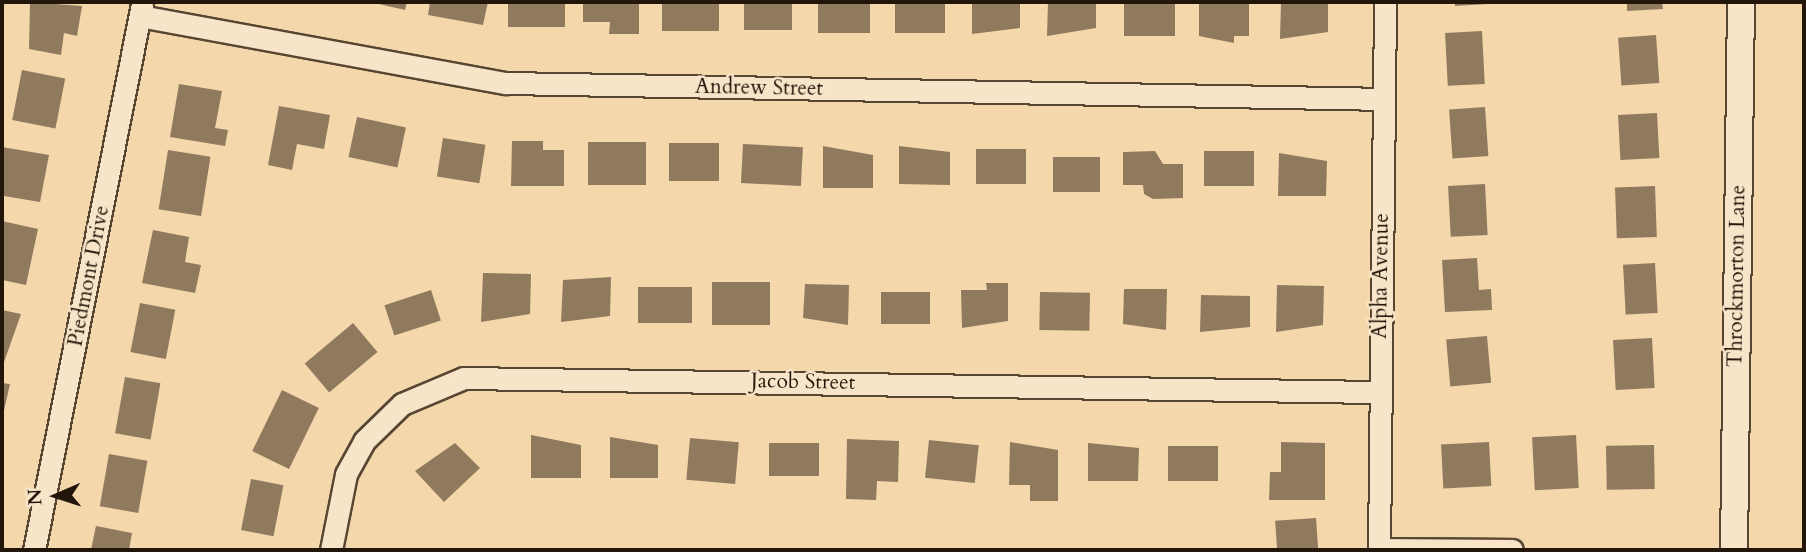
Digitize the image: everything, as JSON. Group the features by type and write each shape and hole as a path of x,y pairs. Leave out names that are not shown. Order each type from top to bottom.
{"street":[{"name":"Alpha Avenue","path":"1379,550 1385,2"},
{"name":"Throckmorton Lane","path":"1734,550 1741,2"},
{"name":"Andrew Street","path":"141,9 506,83 1384,99"},
{"name":"Piedmont Drive","path":"34,550 141,9"},
{"name":"Jacob Street","path":"331,550 346,474 364,441 402,404 464,378 1379,392"},
{"path":"1379,550 1512,550"}],"building":[{"path":"30,2 82,6 77,36 64,33 61,55 29,49"},
{"path":"370,2 407,2 405,10"},
{"path":"430,2 488,2 483,25 428,15"},
{"path":"508,2 565,2 565,27 508,27"},
{"path":"583,2 639,2 639,34 609,34 610,22 583,22"},
{"path":"662,2 719,2 719,31 662,31"},
{"path":"744,2 792,2 792,30 744,30"},
{"path":"818,2 870,2 870,33 818,33"},
{"path":"895,2 945,2 945,33 895,33"},
{"path":"972,2 1020,2 1020,28 972,34"},
{"path":"1048,2 1096,2 1096,28 1047,36"},
{"path":"1124,2 1175,2 1175,36 1124,36"},
{"path":"1199,2 1249,2 1249,36 1234,36 1234,43 1199,36"},
{"path":"1281,2 1328,2 1328,32 1280,39"},
{"path":"1455,2 1487,2 1488,4 1455,6"},
{"path":"1627,2 1662,2 1663,9 1627,11"},
{"path":"1482,31 1485,84 1448,86 1445,33"},
{"path":"1656,35 1659,83 1621,86 1618,38"},
{"path":"22,70 65,78 55,128 12,120"},
{"path":"179,84 222,91 215,128 228,130 225,146 170,137"},
{"path":"279,106 330,115 324,149 297,144 292,170 268,165"},
{"path":"1485,107 1488,156 1453,158 1449,110"},
{"path":"1657,113 1659,158 1620,160 1618,115"},
{"path":"357,117 406,127 397,167 348,157"},
{"path":"443,138 485,145 479,183 437,177"},
{"path":"512,141 543,141 543,150 564,150 564,186 511,186"},
{"path":"588,142 646,142 646,185 588,185"},
{"path":"669,143 719,143 719,181 669,181"},
{"path":"743,144 803,147 801,186 741,183"},
{"path":"823,146 873,155 873,188 823,188"},
{"path":"899,146 950,152 950,185 899,184"},
{"path":"2,147 49,155 40,202 4,196"},
{"path":"976,149 1026,149 1026,184 976,184"},
{"path":"168,150 210,157 201,216 159,209"},
{"path":"1155,151 1163,164 1183,164 1183,198 1153,199 1144,194 1143,185 1123,185 1123,152"},
{"path":"1204,151 1254,151 1254,186 1204,186"},
{"path":"1279,153 1327,161 1326,196 1278,196"},
{"path":"1053,157 1100,157 1100,192 1053,192"},
{"path":"1485,184 1488,235 1451,237 1448,186"},
{"path":"1655,186 1657,237 1617,238 1615,187"},
{"path":"2,221 38,229 26,285 2,280"},
{"path":"153,230 189,237 185,262 201,265 195,293 142,283"},
{"path":"1477,258 1479,290 1491,289 1492,310 1445,312 1442,260"},
{"path":"1655,263 1658,313 1626,315 1623,265"},
{"path":"483,273 531,274 530,314 481,322"},
{"path":"611,277 610,316 561,322 563,280"},
{"path":"712,282 770,282 770,325 712,325"},
{"path":"986,283 1008,283 1008,321 962,328 961,290 987,290"},
{"path":"805,284 849,285 848,325 803,318"},
{"path":"1277,285 1324,286 1323,325 1276,332"},
{"path":"638,287 692,287 692,323 638,323"},
{"path":"1124,289 1167,289 1166,330 1123,324"},
{"path":"431,290 441,320 394,336 384,305"},
{"path":"881,292 930,292 930,324 881,324"},
{"path":"1040,292 1090,293 1089,331 1039,330"},
{"path":"1201,295 1250,296 1250,327 1200,332"},
{"path":"140,303 175,310 166,359 130,352"},
{"path":"2,310 21,314 3,365 2,365"},
{"path":"353,323 377,352 329,393 305,363"},
{"path":"1487,336 1491,383 1450,386 1446,340"},
{"path":"1652,338 1655,388 1616,390 1613,340"},
{"path":"125,377 160,383 151,439 115,433"},
{"path":"2,383 10,384 3,415 2,415"},
{"path":"282,390 319,408 289,469 252,451"},
{"path":"531,435 581,445 581,478 531,478"},
{"path":"1576,435 1579,488 1535,490 1532,437"},
{"path":"610,437 658,445 658,478 610,478"},
{"path":"690,438 739,442 735,484 686,480"},
{"path":"847,439 899,441 898,482 877,481 876,500 846,499"},
{"path":"929,440 979,445 975,483 925,478"},
{"path":"1010,442 1058,450 1058,501 1030,501 1030,485 1009,485"},
{"path":"1281,442 1325,443 1325,500 1269,500 1270,472 1281,472"},
{"path":"1489,442 1491,486 1443,488 1441,445"},
{"path":"455,443 480,468 444,502 415,471"},
{"path":"769,443 819,443 819,476 769,476"},
{"path":"1088,443 1139,448 1138,481 1088,481"},
{"path":"1654,445 1655,489 1607,490 1606,446"},
{"path":"1168,446 1218,446 1218,481 1168,481"},
{"path":"109,454 147,461 138,513 100,506"},
{"path":"251,479 283,485 273,536 241,530"},
{"path":"1316,518 1318,550 1277,550 1275,521"},
{"path":"96,526 132,533 129,550 91,550"}]}
